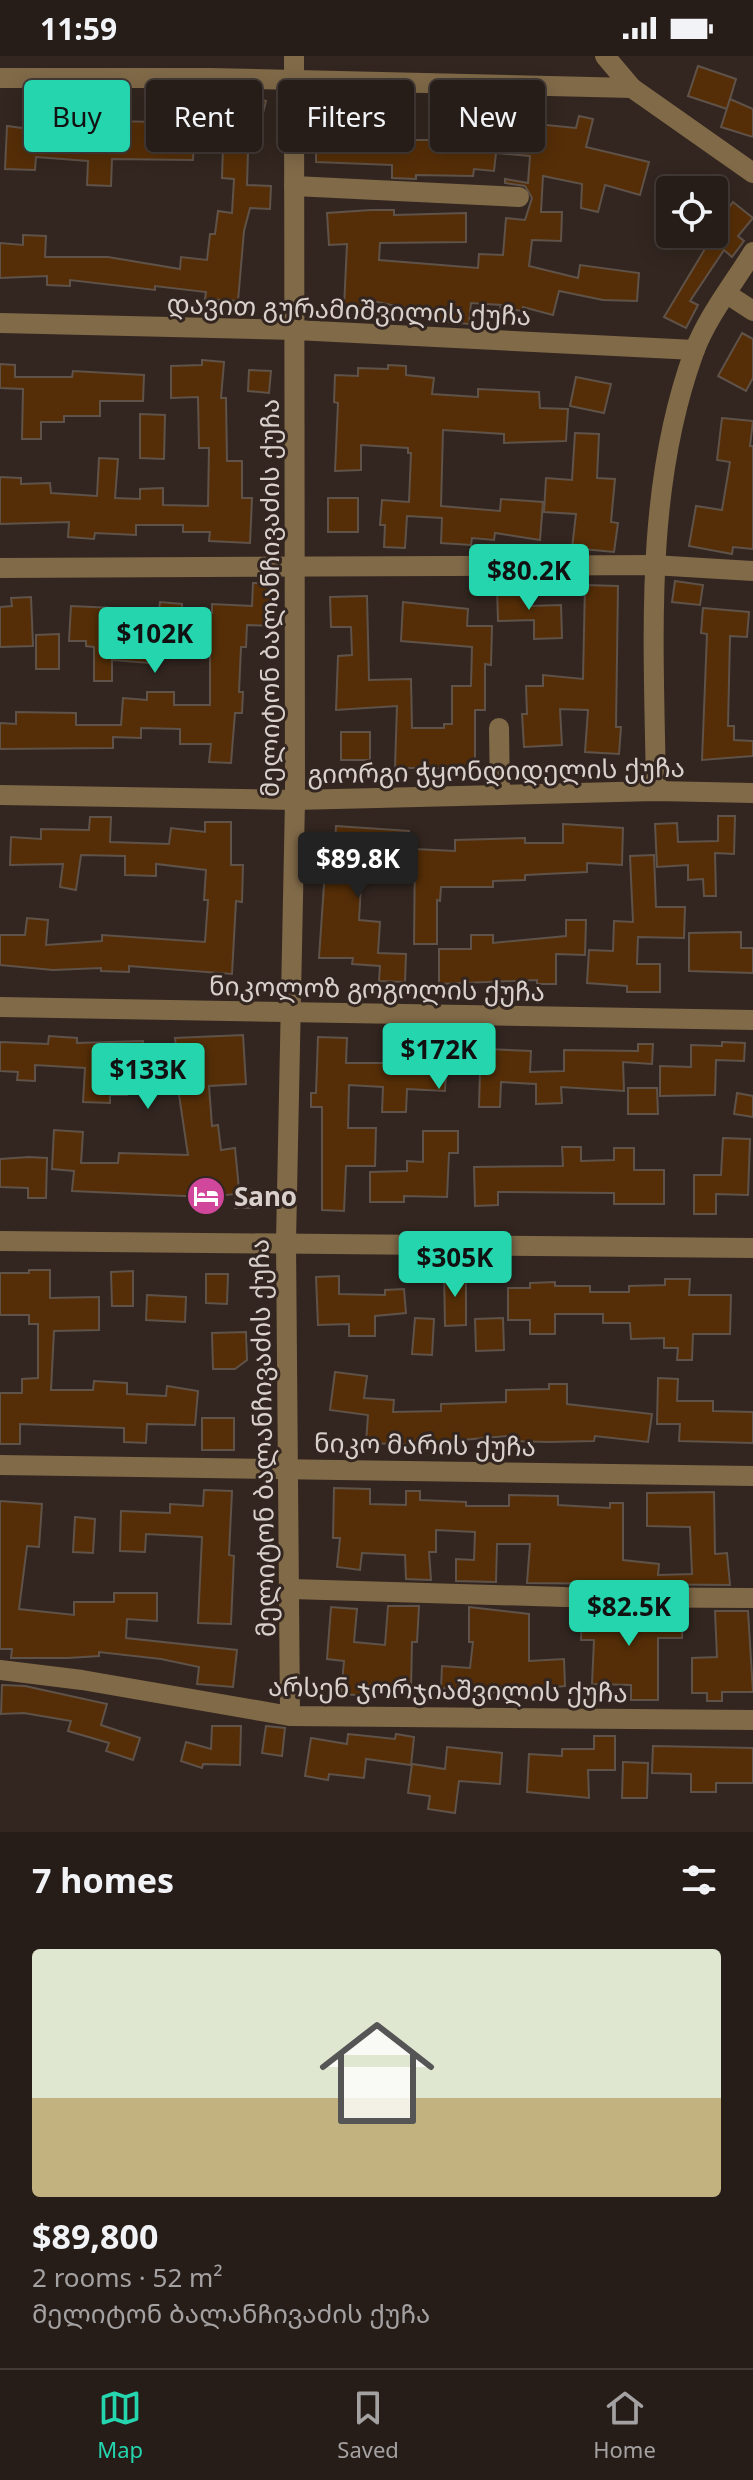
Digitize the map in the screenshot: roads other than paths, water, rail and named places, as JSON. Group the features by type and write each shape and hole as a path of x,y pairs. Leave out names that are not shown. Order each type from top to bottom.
{"street":[{"name":"მელიტონ ბალანჩივაძის ქუჩა","path":"293,80 294,56"},
{"path":"605,56 632,88 753,173"},
{"path":"0,78 210,78 278,81"},
{"path":"414,84 632,88"},
{"name":"მელიტონ ბალანჩივაძის ქუჩა","path":"290,1716 286,1242 295,800 294,152"},
{"path":"294,186 519,197"},
{"path":"656,791 653,565 669,447 695,350 753,252"},
{"path":"727,294 753,311"},
{"name":"დავით გურამიშვილის ქუჩა","path":"0,323 295,330 695,350"},
{"path":"0,568 653,565 753,571"},
{"path":"499,728 500,795"},
{"name":"გიორგი ჭყონდიდელის ქუჩა","path":"0,795 295,800 656,791 753,793"},
{"name":"ნიკოლოზ გოგოლის ქუჩა","path":"0,1007 753,1020"},
{"path":"0,1241 753,1248"},
{"name":"ნიკო მარის ქუჩა","path":"0,1465 753,1476"},
{"path":"291,1589 565,1597 753,1598"},
{"name":"არსენ ჯორჯიაშვილის ქუჩა","path":"0,1670 82,1680 290,1716 753,1720"}],"place":[{"name":"Sano","path":"206,1196"}]}
